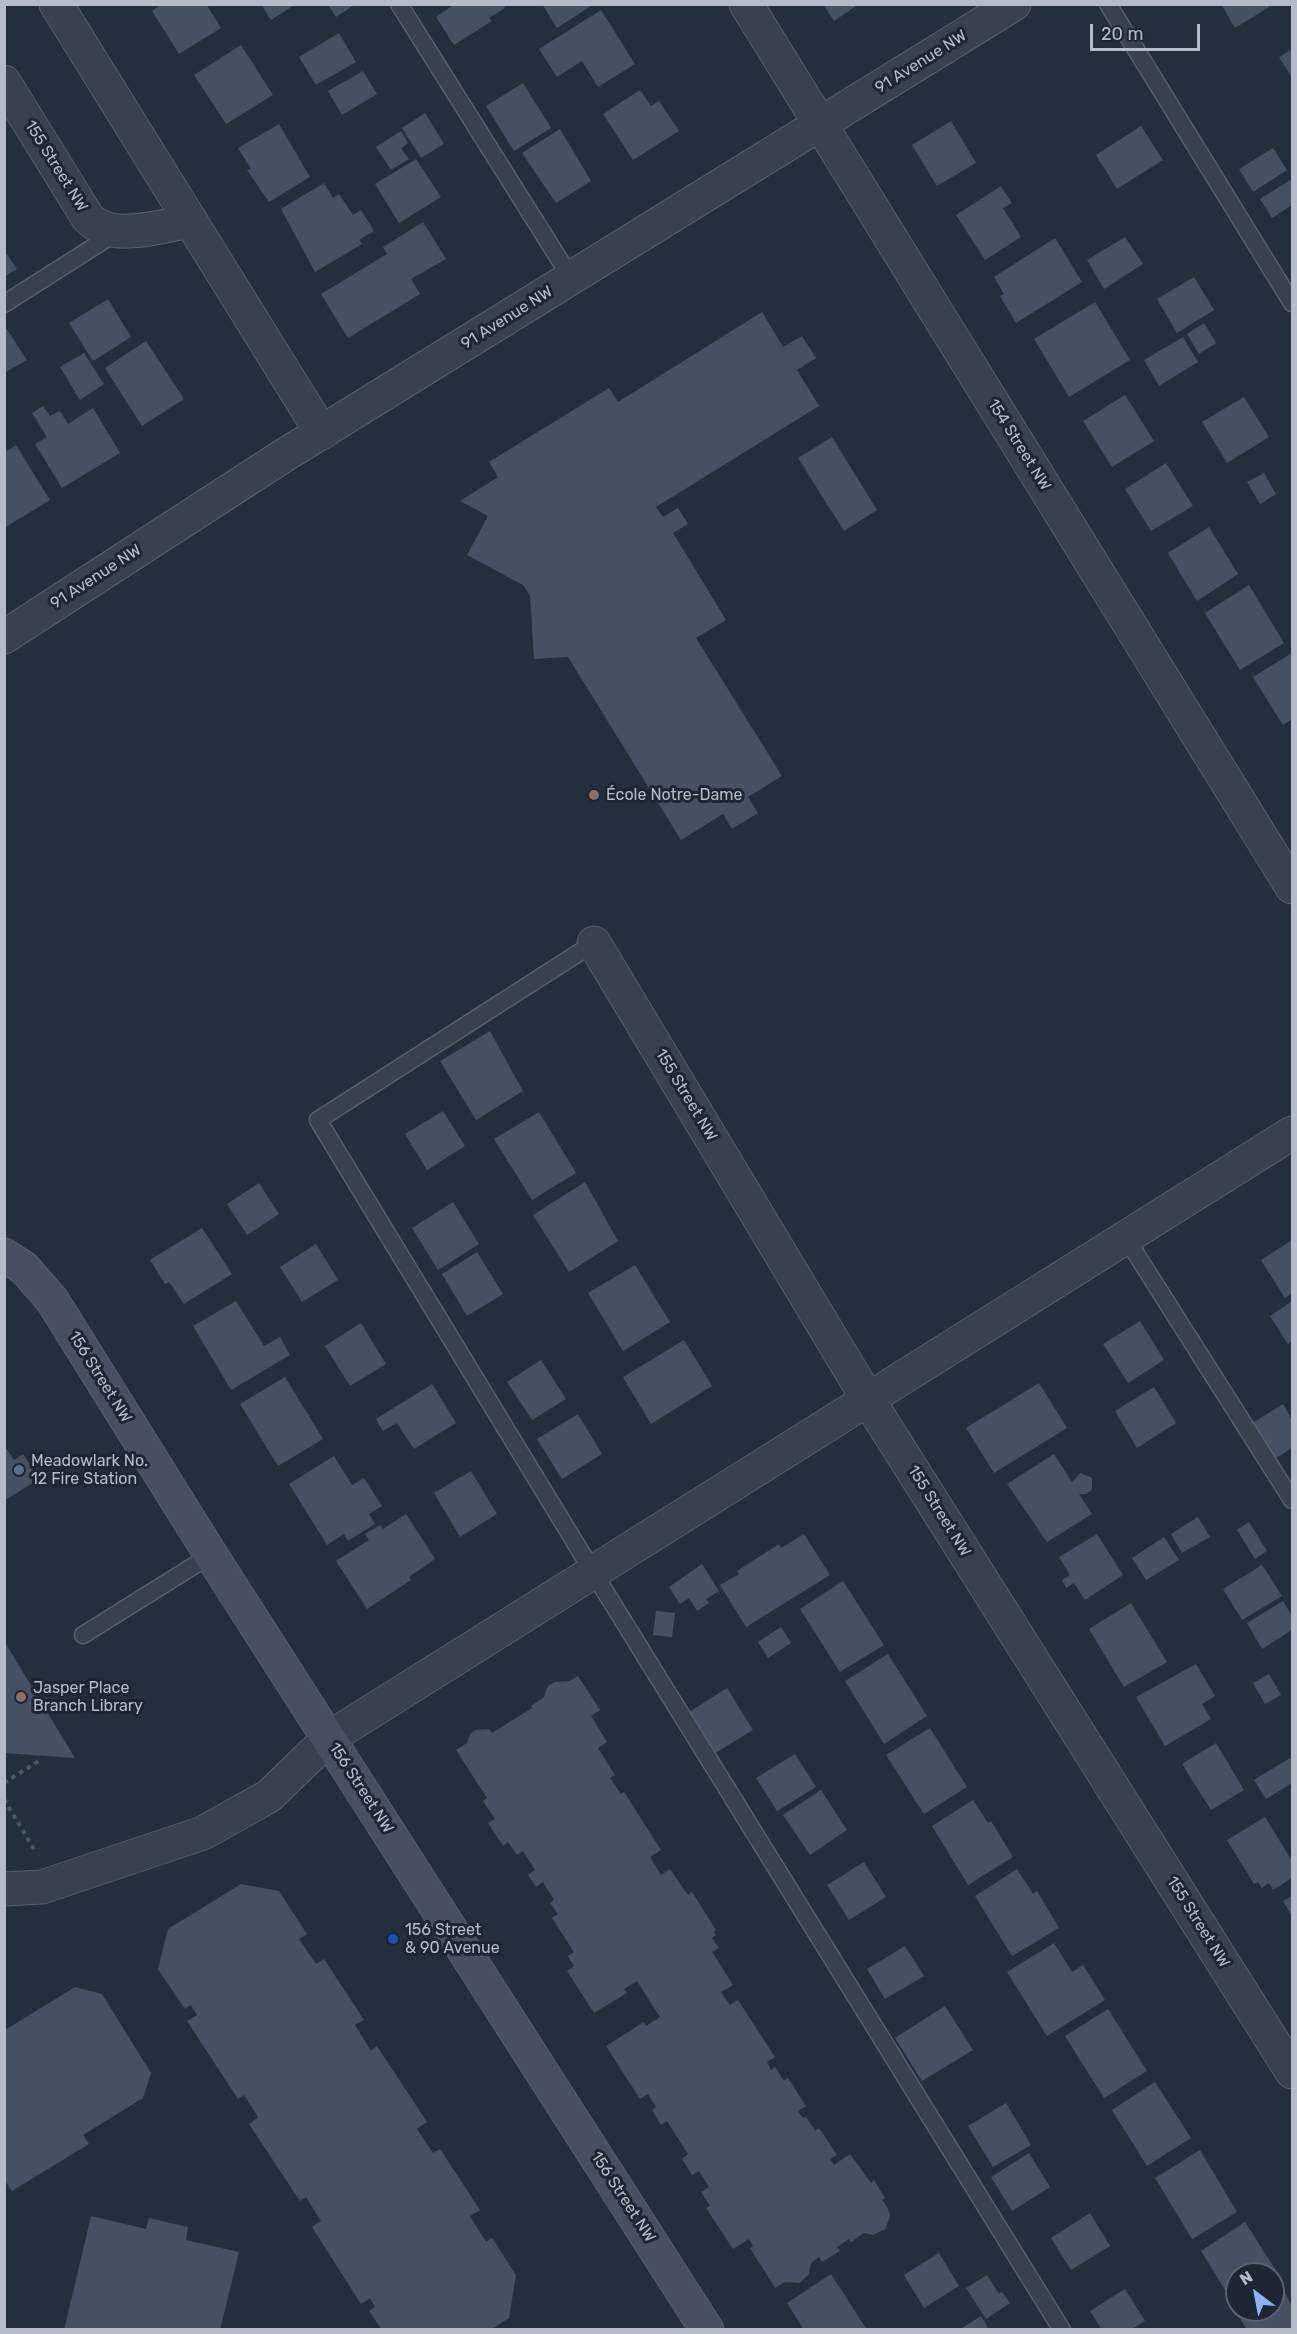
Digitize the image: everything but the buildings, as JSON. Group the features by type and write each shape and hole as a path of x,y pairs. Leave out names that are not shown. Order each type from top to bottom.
{"street":[{"path":"56,4 322,433"},
{"name":"154 Street NW","path":"746,4 1293,887"},
{"name":"91 Avenue NW","path":"5,636 322,433 1014,4"},
{"name":"155 Street NW","path":"4,82 88,218 96,226 117,232"},
{"path":"117,232 191,221"},
{"name":"155 Street NW","path":"594,943 869,1401 1293,2072"},
{"path":"4,1889 42,1887 203,1833 269,1796 329,1738 1293,1133"},
{"name":"156 Street NW","path":"4,1256 24,1268 52,1300 211,1555 707,2330"}],"lane":[{"path":"399,4 571,278"},
{"path":"1108,4 1293,303"},
{"path":"4,303 117,232"},
{"path":"594,943 318,1120 593,1572 1062,2330"},
{"path":"1126,1238 1293,1500"},
{"path":"83,1635 211,1555"}],"path":[{"path":"4,1783 40,1760"},
{"path":"4,1799 54,1883"}],"place":[{"name":"École Notre-Dame","path":"594,795"},
{"name":"Meadowlark No. 12 Fire Station","path":"19,1470"},
{"name":"Jasper Place Branch Library","path":"21,1697"},
{"name":"156 Street & 90 Avenue","path":"393,1939"}]}
